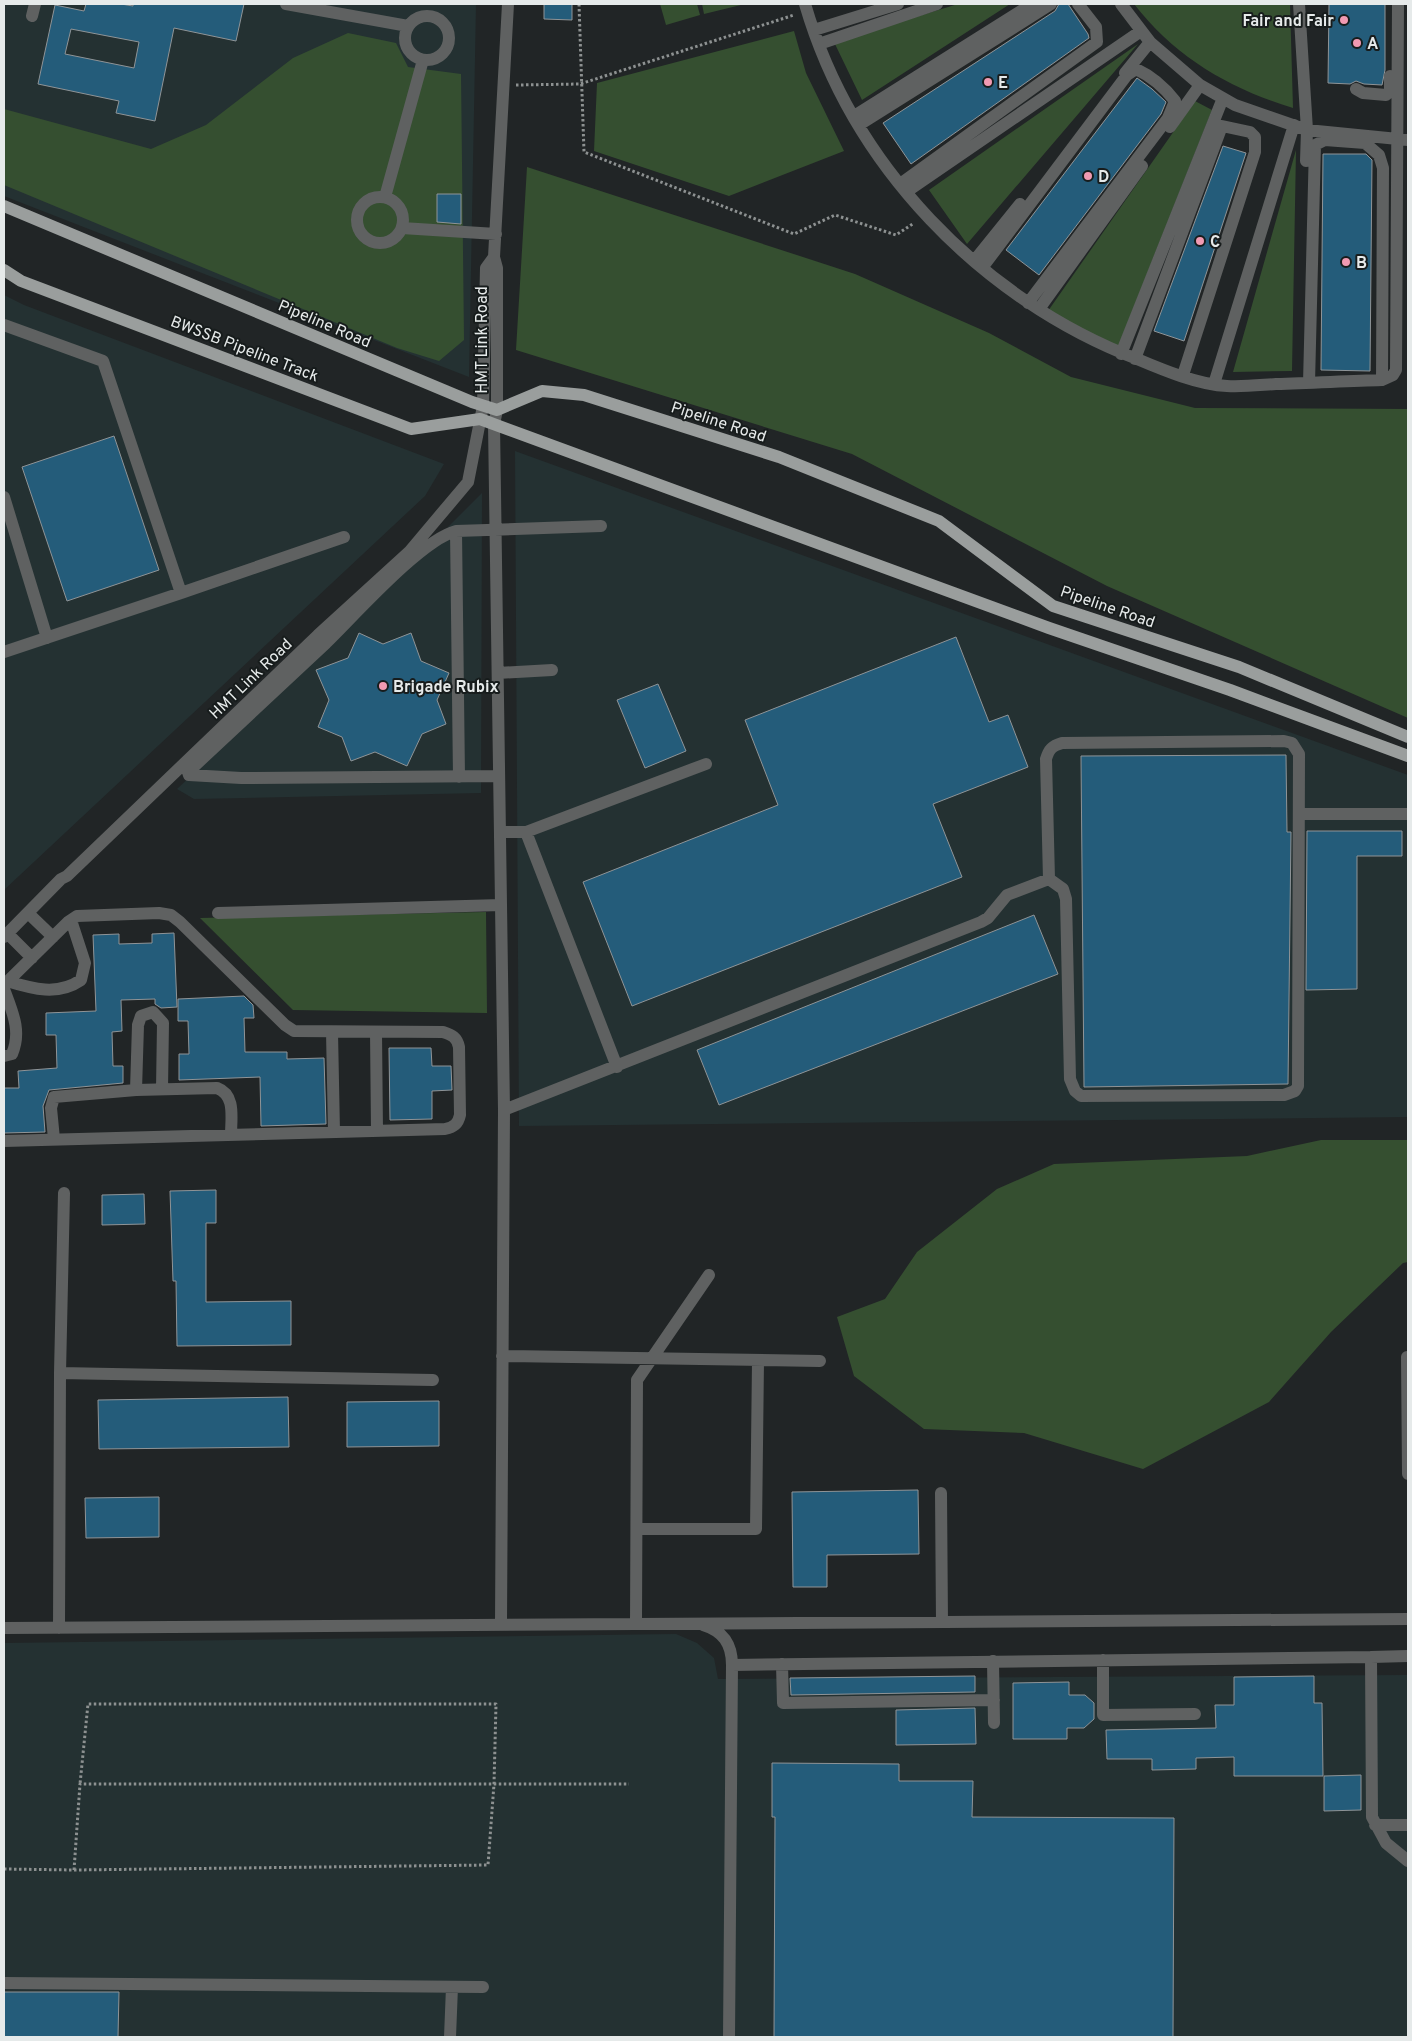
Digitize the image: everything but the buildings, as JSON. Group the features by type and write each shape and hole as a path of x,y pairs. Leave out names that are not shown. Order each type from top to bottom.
{"main road":[{"name":"Pipeline Road","path":"4,206 482,406 496,410 542,391 584,395 779,457 939,520 1053,606 1239,667 1408,737"},
{"name":"BWSSB Pipeline Track","path":"4,270 21,281 411,429 480,419"},
{"path":"480,419 1049,628 1230,690 1408,756"}],"street":[{"path":"286,4 408,26"},
{"path":"494,257 508,4"},
{"path":"814,30 898,4"},
{"path":"819,44 937,4"},
{"path":"856,120 1032,4"},
{"path":"856,120 1051,4"},
{"path":"903,188 1098,42 1096,27 1078,4"},
{"path":"1121,4 1150,42 1200,85 1235,105 1307,130 1403,139"},
{"path":"1299,4 1307,130 1305,383"},
{"path":"1356,89 1363,93 1386,95 1390,91 1390,4"},
{"path":"806,7 819,44 856,120 903,188 926,215 978,264 1033,306 1088,338 1135,359 1183,375 1226,386 1382,380 1393,375 1396,370 1403,139 1398,4"},
{"path":"419,17 434,17 440,20 449,32 448,47 444,53 431,60 416,58 407,47 406,33 408,26 419,17"},
{"path":"903,188 1142,31"},
{"path":"978,264 1150,42"},
{"path":"385,197 423,60"},
{"path":"978,264 1127,75 1136,69 1168,91 1175,101 1168,118 1033,306"},
{"path":"1033,306 1200,85"},
{"path":"1121,354 1223,98"},
{"path":"1214,384 1294,125"},
{"path":"1135,359 1222,126 1250,132 1255,137 1255,152 1183,375"},
{"path":"1305,383 1315,145 1325,140 1365,143 1379,155 1383,168 1382,380"},
{"path":"385,197 392,199 401,209 404,222 402,228 392,240 377,243 364,237 356,223 359,208 370,198 385,197"},
{"path":"402,228 496,234"},
{"name":"HMT Link Road","path":"6,935 61,879 322,639 409,552 468,482 482,406 486,268 494,257"},
{"name":"HMT Link Road","path":"494,257 497,268 496,410 494,424 504,1110 501,1624"},
{"path":"4,324 103,361 181,593"},
{"path":"4,496 47,638"},
{"path":"322,639 411,560 440,538 456,531 601,526"},
{"path":"456,531 459,777"},
{"path":"4,652 344,537"},
{"path":"498,673 552,670"},
{"path":"285,675 188,772 189,775 241,778 500,776"},
{"path":"1284,741 1292,743 1299,754 1300,814 1299,1080 1295,1091 1290,1094 1088,1097 1075,1091 1070,1079 1066,899 1063,889 1049,879 1046,760 1048,752 1053,746 1062,743 1284,741"},
{"path":"500,832 526,832 706,764"},
{"path":"1300,814 1408,814"},
{"path":"526,832 617,1067"},
{"path":"504,1110 981,922 988,918 1007,895 1049,879"},
{"path":"218,913 501,905"},
{"path":"28,913 53,937"},
{"path":"4,1141 445,1129 453,1127 458,1122 460,1115 459,1047 457,1039 443,1032 304,1033 294,1031 285,1025 171,915 86,914 71,920 5,985"},
{"path":"5,985 40,990 70,987 82,980 85,962 71,920"},
{"path":"6,935 32,958"},
{"path":"4,1056 12,1054 16,1044 16,1024 5,985"},
{"path":"136,1090 138,1025 141,1016 153,1012 163,1023 162,1089"},
{"path":"332,1032 334,1132"},
{"path":"376,1032 377,1131"},
{"path":"54,1139 51,1108 54,1097 162,1089 217,1088 224,1091 230,1101 232,1135"},
{"path":"59,1628 60,1373 64,1193"},
{"path":"636,1624 638,1380 709,1275"},
{"path":"502,1356 820,1361"},
{"path":"1407,1357 1408,1474"},
{"path":"638,1529 756,1529 758,1361"},
{"path":"60,1373 433,1380"},
{"path":"941,1493 942,1622"},
{"path":"4,1628 1408,1619"},
{"path":"700,1624 715,1629 723,1636 732,1654 729,2037"},
{"path":"732,1665 1408,1656"},
{"path":"1371,1657 1371,1809 1375,1825 1386,1843 1408,1861"},
{"path":"1103,1660 1103,1715 1195,1714"},
{"path":"993,1662 994,1723"},
{"path":"782,1664 783,1703 994,1700"},
{"path":"1375,1825 1408,1825"},
{"path":"4,1983 482,1987"},
{"path":"450,2037 452,1987"}],"path":[{"path":"579,4 580,84 584,152 794,234 835,215 896,235 926,215"},
{"path":"504,86 580,84 806,7"},
{"path":"4,1869 74,1870 488,1865 494,1784 496,1704 88,1704 74,1870"},
{"path":"80,1784 628,1784"}],"shaded area":[{"path":"4,4 476,4 469,377 4,196"},
{"path":"4,295 24,305 444,464 425,496 4,890"},
{"path":"515,451 1408,775 1408,1117 519,1126"},
{"path":"482,493 481,793 194,799 177,789 323,652"},
{"path":"676,1634 697,1643 714,1658 718,1679 1408,1675 1408,2037 4,2037 4,1643"}],"green space":[{"path":"660,4 697,4 700,15 666,25"},
{"path":"702,4 745,4 704,14"},
{"path":"958,4 1010,4 862,100 834,42"},
{"path":"1134,4 1290,4 1293,108 1247,91 1205,69 1167,40"},
{"path":"794,31 806,73 844,151 729,196 594,151 597,83"},
{"path":"348,33 396,43 408,67 461,74 464,340 439,361 397,348 4,185 4,109 151,149 206,125 293,58"},
{"path":"1138,44 967,244 929,190"},
{"path":"1195,101 1212,110 1118,347 1048,311"},
{"path":"1296,150 1292,371 1233,372"},
{"path":"527,167 855,274 989,333 1071,377 1195,408 1408,409 1408,718 1107,586 852,454 516,350"},
{"path":"486,912 487,1013 293,1010 200,918"},
{"path":"1321,1140 1408,1140 1408,1262 1403,1263 1331,1332 1269,1402 1143,1469 1024,1433 924,1429 854,1376 837,1317 885,1299 917,1252 997,1189 1054,1164 1247,1156"}],"place":[{"name":"Fair and Fair","path":"1344,20"},
{"name":"A","path":"1357,43"},
{"name":"E","path":"988,82"},
{"name":"D","path":"1088,176"},
{"name":"C","path":"1200,241"},
{"name":"B","path":"1346,262"},
{"name":"Brigade Rubix","path":"383,686"}]}
